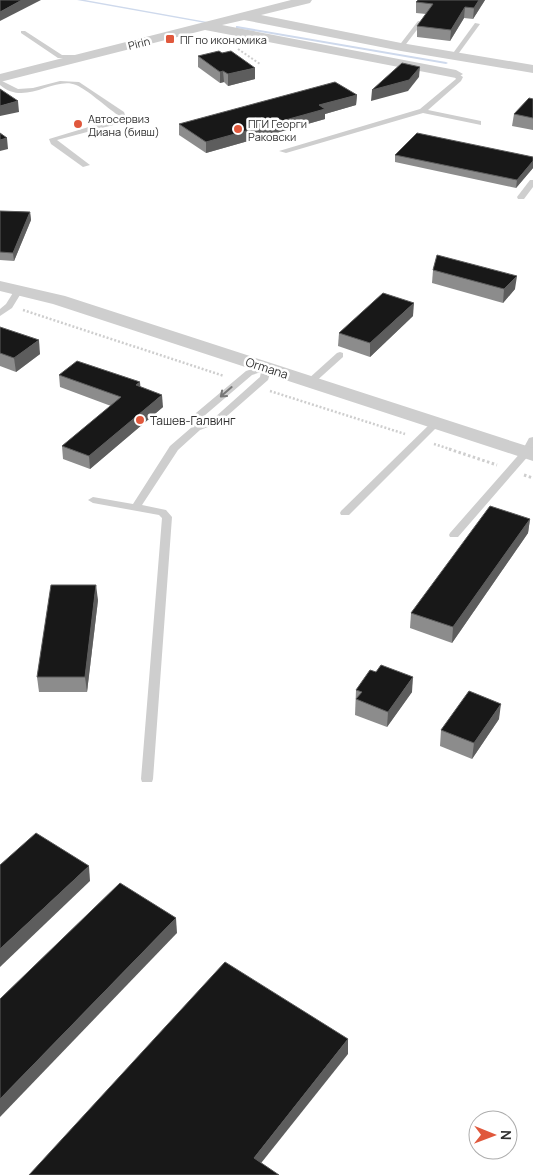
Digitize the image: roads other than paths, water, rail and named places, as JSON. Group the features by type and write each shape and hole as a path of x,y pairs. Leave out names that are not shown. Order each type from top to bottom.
{"street":[{"name":"Pirin","path":"0,78 306,0"},
{"path":"242,16 401,47 533,69"},
{"path":"204,26 456,74"},
{"name":"Ormana","path":"0,286 59,300 436,423 531,449"}],"lane":[{"path":"401,47 420,22"},
{"path":"454,56 477,24"},
{"path":"23,32 60,57 84,57"},
{"path":"283,151 424,111 459,80 460,77 456,74"},
{"path":"0,82 10,90 17,91 60,82 69,81 77,83 122,114 122,118 118,121 53,139 54,142 86,165"},
{"path":"424,111 478,123"},
{"path":"520,197 533,182"},
{"path":"0,313 10,306 19,290"},
{"path":"310,382 340,354"},
{"path":"136,507 174,448 197,428 216,421 265,378 267,367 249,372 199,415 197,428"},
{"path":"345,513 436,423"},
{"path":"454,535 510,470 531,449"},
{"path":"93,500 162,512 166,516 147,779"}],"waterway":[{"path":"79,0 211,23"},
{"path":"237,27 446,63"}],"place":[{"name":"ПГ по икономика","path":"170,39"},
{"name":"Автосервиз Диана (бивш)","path":"78,124"},
{"name":"ПГИ Георги Раковски","path":"238,129"},
{"name":"Ташев-Галвинг","path":"140,420"}]}
